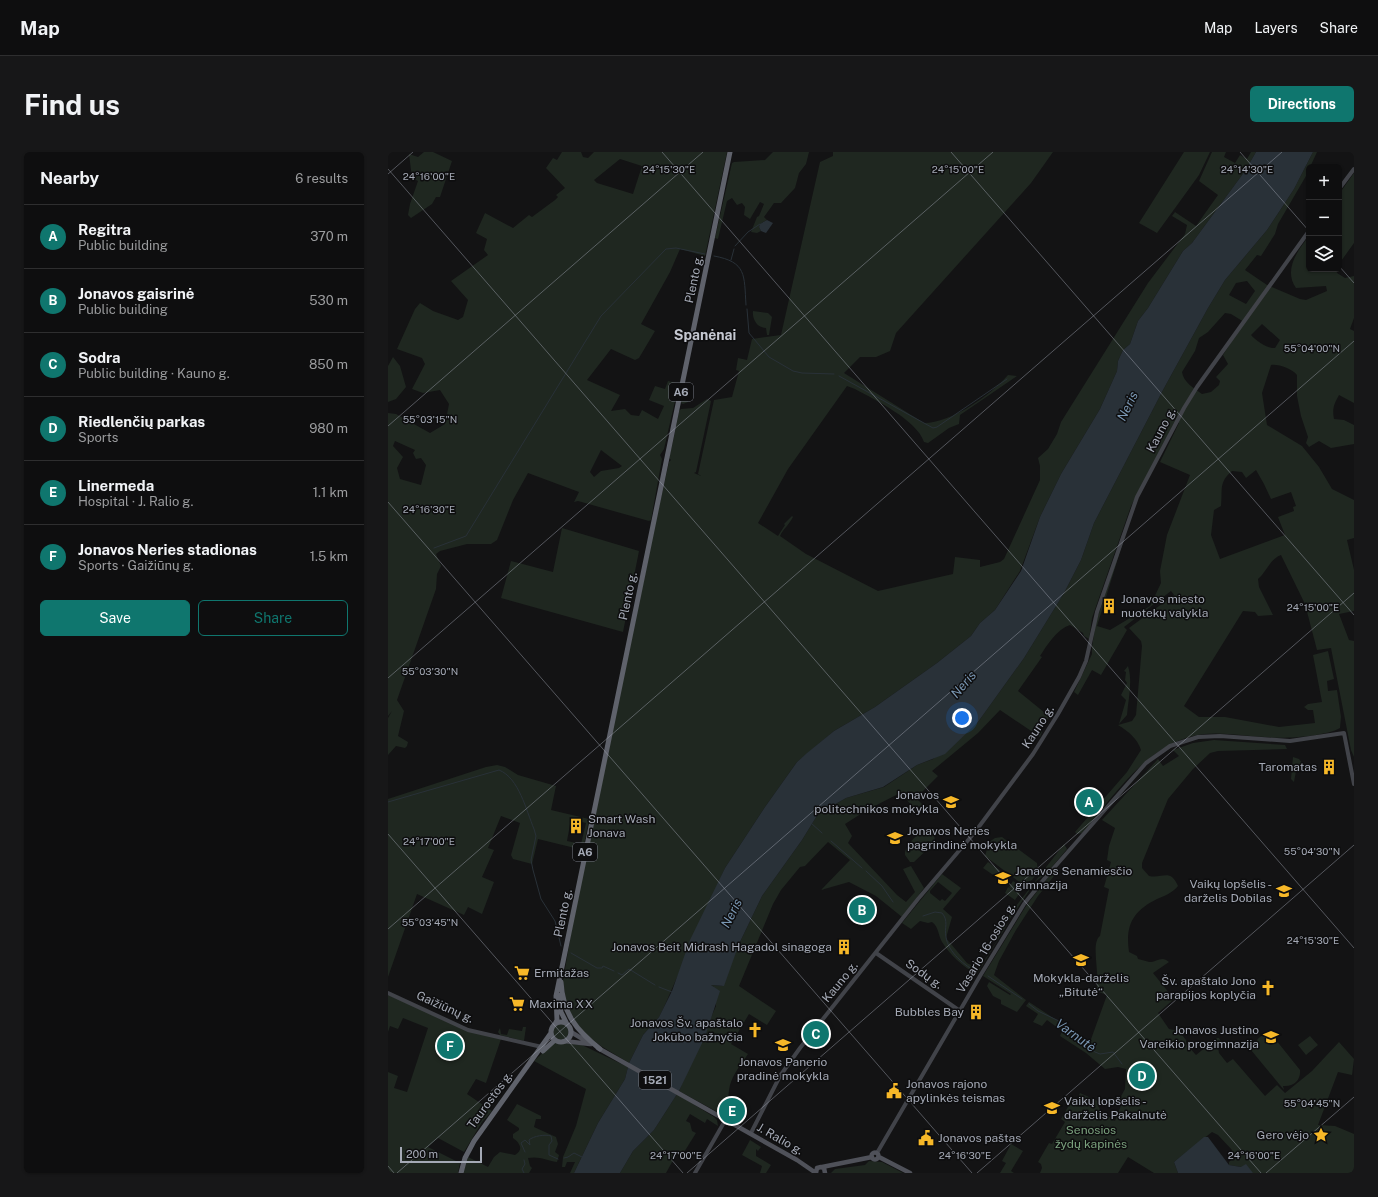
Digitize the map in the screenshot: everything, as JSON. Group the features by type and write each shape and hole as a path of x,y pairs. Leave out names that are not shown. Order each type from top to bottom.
{"highway":[{"name":"Plento g.","path":"560,975 730,152"},
{"name":"A6","path":"530,1062 551,1033 557,1020 556,996 560,975"},
{"path":"560,975 563,1000 572,1022 584,1037 600,1049"},
{"name":"A6","path":"558,986 560,1007 571,1032"},
{"path":"555,1024 561,1022 567,1024"},
{"path":"551,1033 556,1040 564,1041 569,1038 571,1032"},
{"name":"A6","path":"530,1062 556,1040"},
{"name":"Taurostos g.","path":"461,1173 465,1158 474,1141 530,1062"}],"main road":[{"path":"1342,185 1354,169"},
{"name":"Kauno g.","path":"751,1133 780,1076 809,1036 988,815 1040,744 1062,709 1080,677 1086,661 1097,612 1117,551 1139,492 1186,404 1306,234"},
{"name":"Vasario 16-osios g.","path":"878,1155 1007,931 1034,891 1139,770 1156,755 1181,742 1206,736 1290,741 1344,733 1354,784"},
{"name":"Sodų g.","path":"876,953 960,1011"},
{"name":"Gaižiūnų g.","path":"388,993 468,1030 542,1047"},
{"name":"1521","path":"571,1032 600,1049"},
{"name":"1521","path":"564,1041 593,1045"},
{"name":"J. Ralio g.","path":"600,1049 751,1133 804,1164 816,1173"},
{"path":"695,1173 726,1119"},
{"path":"816,1173 820,1167 872,1157 873,1154 885,1158 910,1173"},
{"name":"J. Ralio g.","path":"804,1164 820,1167"},
{"path":"820,1167 825,1173 835,1164"}],"green space":[{"path":"424,152 433,152 452,161 440,197 436,197 432,204 411,218 408,215 410,204 418,181 412,178 409,154 418,157"},
{"path":"562,152 581,152 583,157 588,158 594,152 727,152 705,256 680,249 670,272 641,324 655,331 639,358 635,360 611,349 587,380 620,395 611,411 625,409 631,415 639,416 642,410 658,419 664,406 649,400 655,386 665,389 668,381 676,383 675,386 678,388 664,449 660,455 662,459 651,520 649,521 578,501 574,502 579,492 528,473 513,500 497,540 491,544 467,544 440,551 436,554 441,566 437,574 436,589 397,700 404,711 398,736 408,742 405,748 396,746 388,755 388,718 392,711 388,716 388,413 396,414 430,433 445,424 449,404 440,390 423,393 412,389 425,364 422,358 397,349 415,309 420,303 433,311 458,320 463,317 468,300 451,281 488,255 484,250 487,239 476,233 485,213 513,228 529,215 532,217 555,200 558,197 556,195 565,188 546,168 553,158 557,160","holes":["620,159 642,166 633,194 597,183 594,180","395,441 415,450 413,453 416,459 421,458 426,465 421,485 400,479 397,468 403,457 393,446","601,450 622,466 619,468 601,471 594,477 590,472"]},
{"path":"773,152 809,152 806,164 799,173 795,188 781,203 774,203 764,217 767,220 760,224 759,227 761,231 757,233 751,232 764,204 760,202 750,219 744,215 745,207 742,203 737,205 732,198 727,201 718,239 715,238 732,163 765,160"},
{"path":"833,152 1053,152 1031,183 896,333 890,351 876,357 860,357 844,373 924,423 935,422 958,413 992,391 1008,375 1017,376 960,415 959,424 949,428 928,443 924,442 920,434 904,418 884,405 847,386 788,469 758,523 778,536 785,525 784,524 792,516 793,517 780,536 806,554 878,591 953,574 955,557 980,560 980,567 1000,562 1004,559 1040,480 1040,466 1038,458 1048,449 1057,434 1061,422 1148,283 1185,234 1187,225 1172,216 1175,212 1196,226 1218,195 1199,181 1212,152 1226,152 1224,157 1235,163 1240,155 1247,159 1251,152 1256,152 1245,171 1192,243 1183,251 1148,308 1138,321 1130,344 1123,350 1118,361 1117,371 1100,409 1061,474 1040,517 1020,571 995,610 980,623 971,636 937,663 875,707 834,731 797,762 725,868 664,1007 659,1017 643,1035 629,1063 601,1046 581,1031 567,1006 563,981 573,922 657,516 669,462 671,460 669,458 679,411 681,409 693,408 707,399 711,401 696,472 694,473 701,476 698,474 714,400 732,397 739,371 736,370 738,358 747,360 752,339 781,335 820,162 833,156"},
{"path":"1184,152 1210,152 1199,175 1157,233 1139,223"},
{"path":"1313,152 1317,152 1312,164 1307,164"},
{"path":"1306,166 1306,176 1278,224 1275,234 1261,256 1257,255 1245,270 1267,285 1300,299 1306,300 1327,291 1326,286 1296,288 1292,281 1291,274 1294,260 1306,240 1306,272 1337,272 1345,278 1354,276 1354,318 1350,329 1354,331 1354,403 1339,395 1333,412 1334,419 1344,420 1354,425 1354,444 1331,448 1319,441 1309,447 1306,443 1308,437 1301,416 1297,396 1297,375 1289,369 1278,365 1271,365 1262,393 1267,425 1302,446 1319,467 1332,489 1354,500 1354,538 1347,540 1354,570 1354,611 1339,614 1349,640 1354,641 1354,757 1351,750 1331,648 1317,650 1305,604 1281,555 1271,562 1258,579 1259,587 1273,615 1258,616 1255,612 1243,611 1184,706 1199,717 1225,717 1279,727 1315,723 1313,710 1308,710 1304,707 1308,704 1322,702 1313,655 1328,651 1334,679 1327,681 1328,691 1337,690 1341,717 1340,728 1314,735 1292,737 1273,738 1227,734 1204,734 1184,739 1166,747 1150,758 1121,786 1082,833 1077,834 1075,832 1127,772 1141,750 1132,736 1118,725 1132,721 1136,715 1142,646 1141,641 1129,628 1174,595 1171,591 1124,627 1127,630 1101,675 1092,670 1078,695 1074,692 1092,654 1096,622 1124,537 1126,538 1124,539 1097,626 1110,630 1150,606 1161,583 1160,571 1167,535 1190,475 1160,462 1179,423 1175,421 1131,506 1092,618 1089,639 1084,636 1083,633 1070,625 1065,627 1046,647 1040,656 1042,657 1018,691 1050,717 1040,726 1042,732 1040,737 1000,710 978,733 932,771 938,776 916,798 924,806 918,812 900,793 867,810 845,824 852,836 848,843 897,895 906,902 915,892 903,869 911,866 924,888 902,917 876,896 849,882 821,890 850,860 828,842 805,866 800,867 781,890 773,904 739,986 776,1011 767,1025 749,1014 731,1044 748,1054 731,1081 728,1104 723,1115 679,1091 716,1006 714,987 711,985 722,986 739,944 762,896 802,840 818,814 846,798 884,787 917,765 933,759 978,722 1024,658 1064,593 1081,560 1094,523 1163,390 1208,308 1225,280 1267,230 1294,189","holes":["1247,281 1255,291 1246,304 1229,295 1236,283","1225,313 1231,314 1244,322 1223,355 1228,364 1216,377 1220,381 1219,385 1211,392 1202,394 1187,382 1182,372 1195,351 1199,338 1208,332","1262,324 1280,340 1275,348 1262,344 1251,335","1256,470 1271,499 1291,492 1296,506 1293,507 1294,511 1278,517 1285,535 1220,559 1211,535 1214,510 1221,506 1223,483 1232,471 1242,472 1246,478"]},
{"path":"1354,173 1354,243 1342,260 1342,200 1342,190"},
{"path":"753,311 768,313 772,317 769,335 767,335 766,328 758,325 756,322 753,317"},
{"path":"393,357 400,366 406,387 396,399 388,402 388,366"},
{"path":"685,385 688,386 690,390 688,402 683,404 681,403"},
{"path":"562,528 639,551 623,632 501,598 511,561 553,572"},
{"path":"1128,666 1130,685 1127,715 1119,724 1126,700 1121,695 1127,683 1125,680 1126,672 1124,671"},
{"name":"Senosios žydų kapinės","path":"1214,740 1285,745 1287,749 1218,751 1210,753 1193,769 1168,799 1142,863 1142,868 1149,876 1154,877 1166,875 1172,877 1178,886 1169,894 1157,899 1142,909 1132,920 1128,934 1129,952 1137,956 1138,959 1149,962 1164,959 1169,962 1153,973 1174,999 1158,1013 1169,1029 1179,1031 1186,1040 1186,1044 1196,1055 1219,1038 1222,1043 1218,1047 1219,1053 1227,1063 1233,1059 1265,1096 1277,1085 1285,1093 1312,1071 1339,1042 1354,1059 1352,1075 1338,1072 1318,1125 1335,1126 1354,1134 1354,1173 1253,1173 1241,1167 1229,1165 1229,1162 1232,1159 1232,1150 1218,1135 1212,1132 1174,1162 1178,1173 1154,1173 1128,1157 1118,1173 1040,1173 1042,1168 1041,1164 1038,1162 1049,1143 1052,1144 1065,1122 1061,1119 1072,1100 1076,1102 1080,1093 1100,1102 1098,1106 1101,1111 1115,1121 1122,1103 1117,1100 1114,1104 1109,1103 1112,1098 1115,1100 1120,1098 1125,1089 1126,1069 1118,1067 1105,1069 1086,1053 1060,1036 1062,1031 1047,1020 1042,1026 1033,1022 1038,1014 1026,1006 1029,1002 1090,1042 1107,995 1096,991 1096,946 1097,940 1100,936 1109,889 1104,887 1111,862 1107,860 1109,846 1115,828 1102,820 1158,759 1163,766 1179,756 1173,750 1193,743"},
{"path":"1293,757 1299,759 1303,764 1296,771 1294,782 1291,779"},
{"path":"497,765 505,767 518,775 556,786 551,810 589,819 583,850 538,839 532,864 513,859 511,855 520,823 501,816 488,848 494,850 482,877 494,882 482,914 468,907 464,915 417,894 388,977 388,799 486,767","holes":["571,819 586,823 581,844 567,841"]},
{"path":"926,830 934,834 935,842 914,862 910,862 905,855 905,851 916,837"},
{"path":"1002,837 1037,863 1038,872 1032,880 1022,884 985,856 989,842 995,838"},
{"path":"1064,844 1067,849 1046,874 1036,881 1009,920 1006,919"},
{"path":"988,862 1001,871 996,877 983,868"},
{"path":"1057,869 1058,871 1038,896 1016,930 999,961 994,975 1026,1000 1017,1012 1001,1004 1001,1000 993,996 987,986 989,982 1010,995 1011,994 983,976 1026,906 1049,876"},
{"path":"942,874 961,888 943,909 952,917 946,938 967,963 979,969 998,939 995,936 1004,922 1007,925 977,974 962,964 949,952 942,942 936,926 932,922 928,923 920,921 911,929 902,923","holes":["938,882 952,893 945,901 942,899 940,901 930,893 930,891"]},
{"path":"1013,881 1023,888 1015,900 1005,893 1008,887 1014,891 1009,887"},
{"path":"388,995 452,1024 501,1039 486,1083 476,1079 467,1094 492,1111 482,1122 464,1152 438,1138 428,1147 460,1163 458,1173 388,1173 388,1072 398,1076 394,1088 407,1092 428,1028 403,1018 398,1029 390,1026 388,1032"},
{"path":"561,1024 567,1026 569,1032 567,1038 561,1040 555,1038 553,1032 555,1026"},
{"path":"523,1027 526,1027 524,1041 500,1035 498,1032 500,1028 501,1034 507,1035 509,1029 522,1031"},
{"path":"1268,1035 1276,1040 1300,1070 1298,1080 1293,1084 1283,1086 1284,1090 1251,1050 1261,1036"},
{"path":"1310,1036 1318,1045 1306,1055 1298,1045"},
{"path":"557,1042 582,1045 628,1067 625,1079 598,1123 574,1173 570,1173 575,1162 567,1162 565,1167 562,1167 563,1157 576,1126 586,1089 534,1061 552,1044"},
{"path":"677,1094 714,1117 717,1120 718,1126 707,1119 705,1123 690,1114 686,1121 690,1123 692,1131 696,1133 681,1157 676,1155 666,1173 620,1173 633,1151 654,1130"},
{"path":"517,1104 541,1116 541,1119 536,1119 534,1127 556,1137 558,1144 555,1152 559,1155 557,1162 539,1158 528,1158 532,1168 529,1173 463,1173 468,1157 488,1167 494,1157 500,1152 515,1155 518,1153 520,1146 513,1138 513,1134 519,1130 519,1128 507,1120"},
{"path":"750,1140 761,1147 758,1151 756,1149 756,1156 771,1165 766,1173 760,1173 762,1166 742,1155"},
{"path":"1011,1144 1023,1151 1011,1171 1014,1173 1000,1173 1006,1163 1002,1161"},
{"path":"869,1161 882,1162 903,1173 831,1173 835,1169 865,1165"}],"water":[{"name":"Neris","path":"1256,152 1313,152 1294,189 1267,230 1225,280 1208,308 1163,390 1094,523 1081,560 1064,593 1024,658 978,722 945,754 917,765 883,787 846,798 818,814 802,840 762,896 739,944 724,986 711,985 720,991 705,1037 679,1091 654,1130 633,1151 620,1173 574,1173 598,1123 625,1079 629,1063 643,1035 659,1017 672,991 690,940 725,868 765,807 797,762 807,753 834,731 875,707 937,663 971,636 980,623 995,610 1021,571 1040,517 1061,474 1100,409 1117,371 1118,361 1123,350 1130,344 1138,321 1148,308 1183,251 1192,243 1245,171"},
{"path":"767,220 773,223 766,233 761,231 759,227 760,224"},
{"path":"1204,1137 1208,1137 1229,1165 1241,1167 1246,1164 1253,1173 1178,1173 1174,1162"}],"waterway":[{"path":"735,246 748,232 760,224"},
{"path":"434,548 466,536 601,316 666,249 676,248 705,254"},
{"path":"731,260 734,249"},
{"path":"714,256 733,262 742,272 745,286 746,305"},
{"path":"747,309 749,333 769,357 793,371 802,373 834,374"},
{"path":"839,376 933,428 937,427 1007,379"},
{"path":"388,802 499,770 506,774 517,787 534,829 536,836 531,860 533,870 541,899 555,921 561,946"},
{"name":"Varnutė","path":"810,822 822,833"},
{"name":"Varnutė","path":"831,841 862,868"},
{"name":"Varnutė","path":"866,871 882,886 893,902"},
{"name":"Varnutė","path":"923,916 935,912 942,913 946,922 947,943 962,962 977,972"},
{"path":"571,953 597,968 602,968 603,966 614,971"},
{"path":"618,973 622,975 629,969 655,985"},
{"name":"Varnutė","path":"988,976 1022,999"},
{"path":"659,987 672,992"},
{"name":"Varnutė","path":"1029,1004 1038,1011 1059,1021 1082,1043 1095,1052 1100,1054 1113,1052 1122,1064"},
{"path":"525,1152 521,1143 525,1140 530,1145 529,1140 533,1137 549,1135 551,1136 552,1141 549,1145 549,1155 558,1159"},
{"path":"564,1158 574,1153 582,1157"},
{"path":"524,1160 525,1164 522,1169 524,1173"}],"place":[{"name":"Jonavos miesto nuotekų valykla","path":"1109,606"},
{"name":"Taromatas","path":"1329,767"},
{"name":"Jonavos politechnikos mokykla","path":"951,802"},
{"name":"Regitra","path":"1089,802"},
{"name":"Smart Wash Jonava","path":"576,826"},
{"name":"Jonavos Neries pagrindinė mokykla","path":"895,838"},
{"name":"Jonavos Senamiesčio gimnazija","path":"1003,878"},
{"name":"Vaikų lopšelis - darželis Dobilas","path":"1284,891"},
{"name":"Jonavos gaisrinė","path":"862,910"},
{"name":"Jonavos Beit Midrash Hagadol sinagoga","path":"844,947"},
{"name":"Mokykla-darželis „Bitutė“","path":"1081,960"},
{"name":"Ermitažas","path":"522,973"},
{"name":"Šv. apaštalo Jono parapijos koplyčia","path":"1268,988"},
{"name":"Maxima XX","path":"517,1004"},
{"name":"Bubbles Bay","path":"976,1012"},
{"name":"Jonavos Šv. apaštalo Jokūbo bažnyčia","path":"755,1030"},
{"name":"Sodra","path":"816,1034"},
{"name":"Jonavos Justino Vareikio progimnazija","path":"1271,1037"},
{"name":"Jonavos Panerio pradinė mokykla","path":"783,1045"},
{"name":"Jonavos Neries stadionas","path":"450,1046"},
{"name":"Riedlenčių parkas","path":"1142,1076"},
{"name":"Jonavos rajono apylinkės teismas","path":"894,1091"},
{"name":"Vaikų lopšelis - darželis Pakalnutė","path":"1052,1108"},
{"name":"Linermeda","path":"732,1111"},
{"name":"Gero vėjo","path":"1321,1135"},
{"name":"Jonavos paštas","path":"926,1138"}],"district":[{"name":"Spanėnai","path":"705,335"}]}
